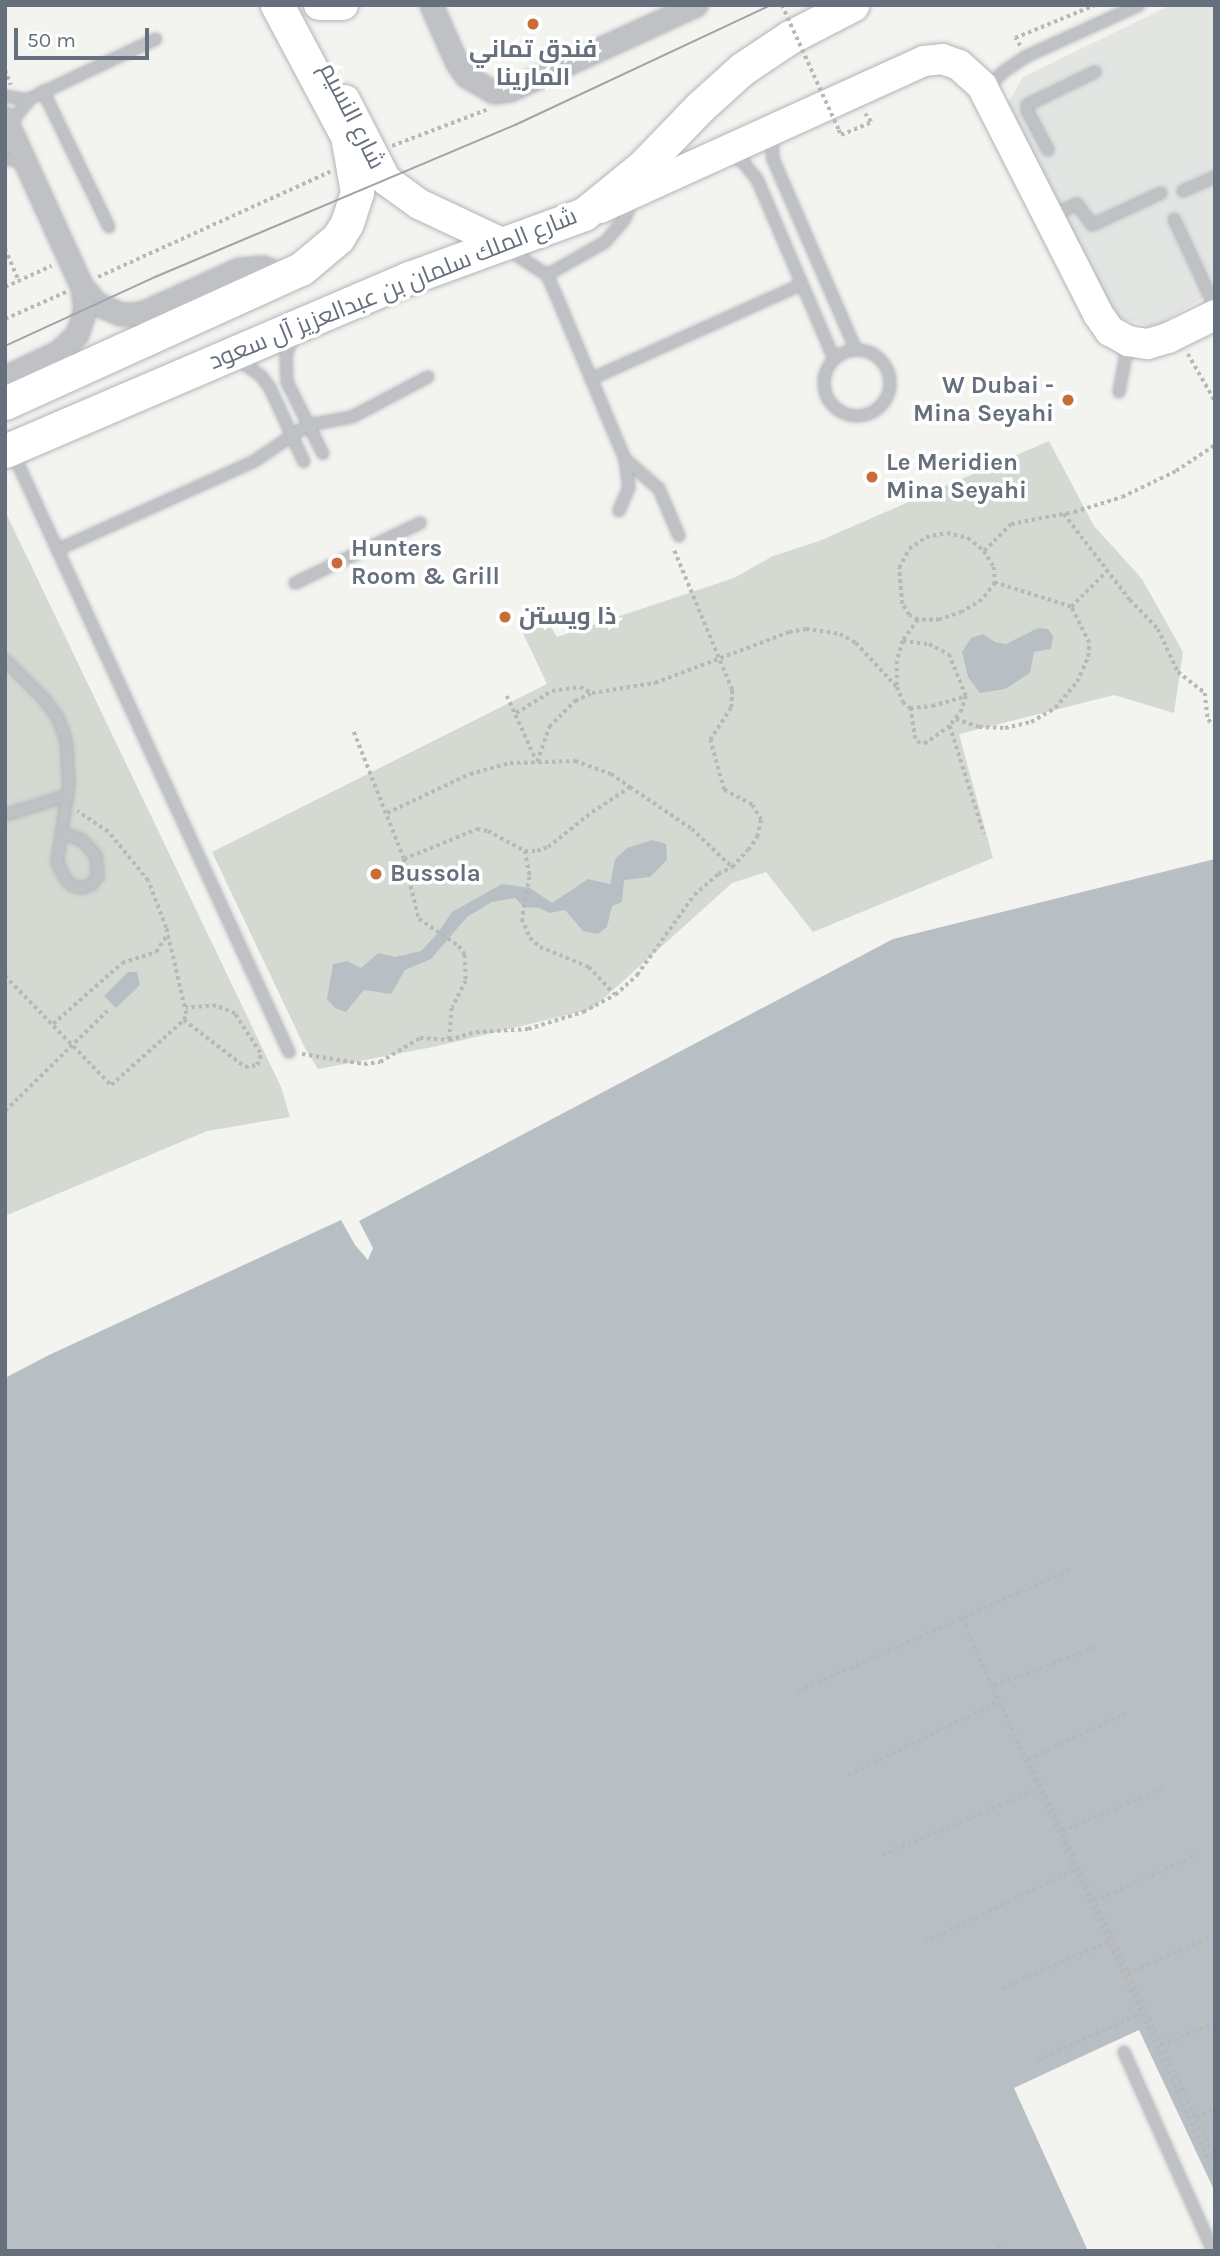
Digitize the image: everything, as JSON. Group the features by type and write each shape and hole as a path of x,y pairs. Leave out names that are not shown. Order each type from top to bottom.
{"main road":[{"name":"شارع الملك سلمان بن عبدالعزيز آل سعود","path":"5,403 293,273 338,238 354,207 357,184 347,136 277,5"},
{"name":"شارع الملك سلمان بن عبدالعزيز آل سعود","path":"8,450 409,278 583,214 643,166 700,107 742,69 813,23 852,5"}],"street":[{"name":"شارع النسيم","path":"293,5 386,180 418,204 499,246"},
{"path":"319,5 343,5"},
{"path":"431,5 457,63 466,76 479,86 494,92 510,90 696,5"},
{"path":"583,214 636,193 774,128 933,59 960,65 1025,140 1049,218 1104,323 1128,341 1148,344 1177,334 1215,315"},
{"path":"7,128 15,160 81,285 97,304 120,314 145,312 239,270 263,267 293,273"},
{"path":"5,377 58,352 77,334 85,309 81,285"}],"lane":[{"path":"985,91 1003,72 1025,57 1139,5"},
{"path":"7,128 27,100 156,39"},
{"path":"1048,150 1025,140 1028,103 1095,72"},
{"path":"43,91 109,227"},
{"path":"5,96 27,100"},
{"path":"774,128 771,148 777,169 856,350"},
{"path":"723,152 743,162 757,179 834,359"},
{"path":"757,179 777,169"},
{"path":"1184,191 1215,177"},
{"path":"547,275 605,242 624,220 636,193"},
{"path":"1049,218 1077,204 1092,225 1161,193"},
{"path":"1174,219 1215,307"},
{"path":"499,246 519,254 547,275 625,459 629,487 619,511"},
{"path":"591,379 822,270"},
{"path":"301,324 288,345 285,373 323,454"},
{"path":"1119,392 1128,341"},
{"path":"856,350 880,358 889,370 891,385 887,399 878,410 864,416 849,416 836,410 827,398 824,383 826,370 834,359 856,350"},
{"path":"228,356 244,363 266,382 304,462"},
{"path":"59,550 253,462 292,433 308,425 352,416 428,377"},
{"path":"8,450 59,550 289,1052"},
{"path":"625,459 659,489 679,536"},
{"path":"295,583 420,523"},
{"path":"5,660 45,700 58,718 70,762 62,833 56,852 60,872 73,886 83,888 92,884 98,876 96,856 82,839 62,833"},
{"path":"5,815 65,801"},
{"path":"1124,2052 1213,2251"}],"path":[{"path":"782,5 841,135 871,122 867,113 857,118"},
{"path":"828,131 847,122"},
{"path":"5,319 332,171"},
{"path":"5,249 19,281"},
{"path":"5,287 68,257"},
{"path":"1177,334 1215,401"},
{"path":"984,551 1011,524 1064,514 1122,497 1176,471 1215,446"},
{"path":"1064,514 1107,570 1158,629 1178,672 1205,692 1208,720 1215,724"},
{"path":"947,533 968,538 984,551 994,568 995,583 982,600 962,612 940,620 918,620 909,615 902,604 898,579 899,568 909,549 926,537 947,533"},
{"path":"289,1052 364,1064 380,1062 420,1038 449,1040 476,1032 547,1025 583,1012 615,995 637,975 694,895 732,867 757,837 761,820 751,805 724,790 711,748 712,732 726,716 732,690 672,546 682,542 679,536"},
{"path":"1071,607 1107,570"},
{"path":"956,719 979,727 1005,728 1031,722 1055,708 1077,682 1088,657 1089,642 1071,607 995,583"},
{"path":"897,687 897,661 903,640 918,620"},
{"path":"537,762 541,743 555,720 575,701 592,693 655,683 789,632 824,630 856,643 897,687 903,702 911,708 932,706 966,696"},
{"path":"903,640 929,644 948,654 966,696 956,719 927,743 920,744 915,739 911,708"},
{"path":"516,713 552,691 580,687 592,693"},
{"path":"506,696 537,762"},
{"path":"950,726 984,834"},
{"path":"354,732 404,859 419,919 458,946 468,968 467,981 452,1008 449,1040"},
{"path":"387,813 470,774 510,763 575,761 611,774 631,787 692,829 732,867"},
{"path":"404,859 477,828 525,851 548,847 592,811 631,787"},
{"path":"5,976 111,1084 184,1020 186,1008 167,935 148,881 131,857 95,821 65,801"},
{"path":"525,851 530,888 524,907 523,927 540,947 589,967 615,995"},
{"path":"53,1024 122,963 156,952 167,935"},
{"path":"184,1020 245,1067 257,1065 260,1053 235,1014 216,1006 186,1008"},
{"path":"5,1111 107,1011"},
{"path":"798,1691 1072,1569"},
{"path":"962,1617 1215,2159"},
{"path":"965,1626 1215,2174"},
{"path":"994,1686 1096,1647"},
{"path":"848,1775 1001,1700"},
{"path":"1028,1759 1127,1713"},
{"path":"882,1855 1042,1787"},
{"path":"1062,1831 1161,1789"},
{"path":"1094,1901 1194,1856"},
{"path":"925,1942 1079,1868"},
{"path":"1128,1973 1215,1934"},
{"path":"1002,1988 1113,1940"},
{"path":"1038,2060 1145,2011"},
{"path":"1161,2045 1215,2023"},
{"path":"1196,2118 1215,2109"},
{"path":"999,2244 1001,2251"}],"shaded area":[{"path":"1171,5 1215,5 1215,291 1154,327 1115,317 1007,105 1023,77"},
{"path":"1049,441 1094,526 1142,579 1183,652 1174,713 1114,695 959,734 993,858 813,932 766,872 732,883 592,1009 438,1046 318,1069 304,1046 212,852 547,684 521,629 544,616 557,637 734,578 773,556 819,541"},
{"path":"5,511 281,1087 290,1117 207,1131 5,1216"},
{"path":"1038,628 1048,629 1053,636 1051,649 1034,652 1030,673 1005,689 980,693 968,677 962,652 971,638 983,634 995,642 1006,644"},
{"path":"652,840 666,844 667,860 650,877 624,880 622,902 612,906 607,927 598,934 583,931 565,910 550,913 539,908 524,907 515,898 492,902 467,917 431,959 405,970 391,994 364,990 346,1012 335,1008 327,999 333,964 347,961 361,968 378,953 395,957 421,951 452,912 502,884 530,888 552,903 588,879 610,884 615,859 627,848"},
{"path":"1215,859 1215,2251 5,2251 5,1378 341,1220 355,1245 368,1260 373,1248 359,1221 893,939"},
{"path":"128,972 137,972 140,985 116,1008 104,996"}],"pier":[{"path":"1139,2030 1215,2192 1215,2251 1088,2251 1014,2088"}],"tram line":[{"path":"5,346 155,277 515,125 771,5"}],"place":[{"name":"فندق تماني المارينا","path":"533,24"},
{"name":"W Dubai - Mina Seyahi","path":"1068,400"},
{"name":"Le Meridien Mina Seyahi","path":"872,477"},
{"name":"Hunters Room & Grill","path":"337,563"},
{"name":"ذا ويستن","path":"505,617"},
{"name":"Bussola","path":"376,874"}]}
